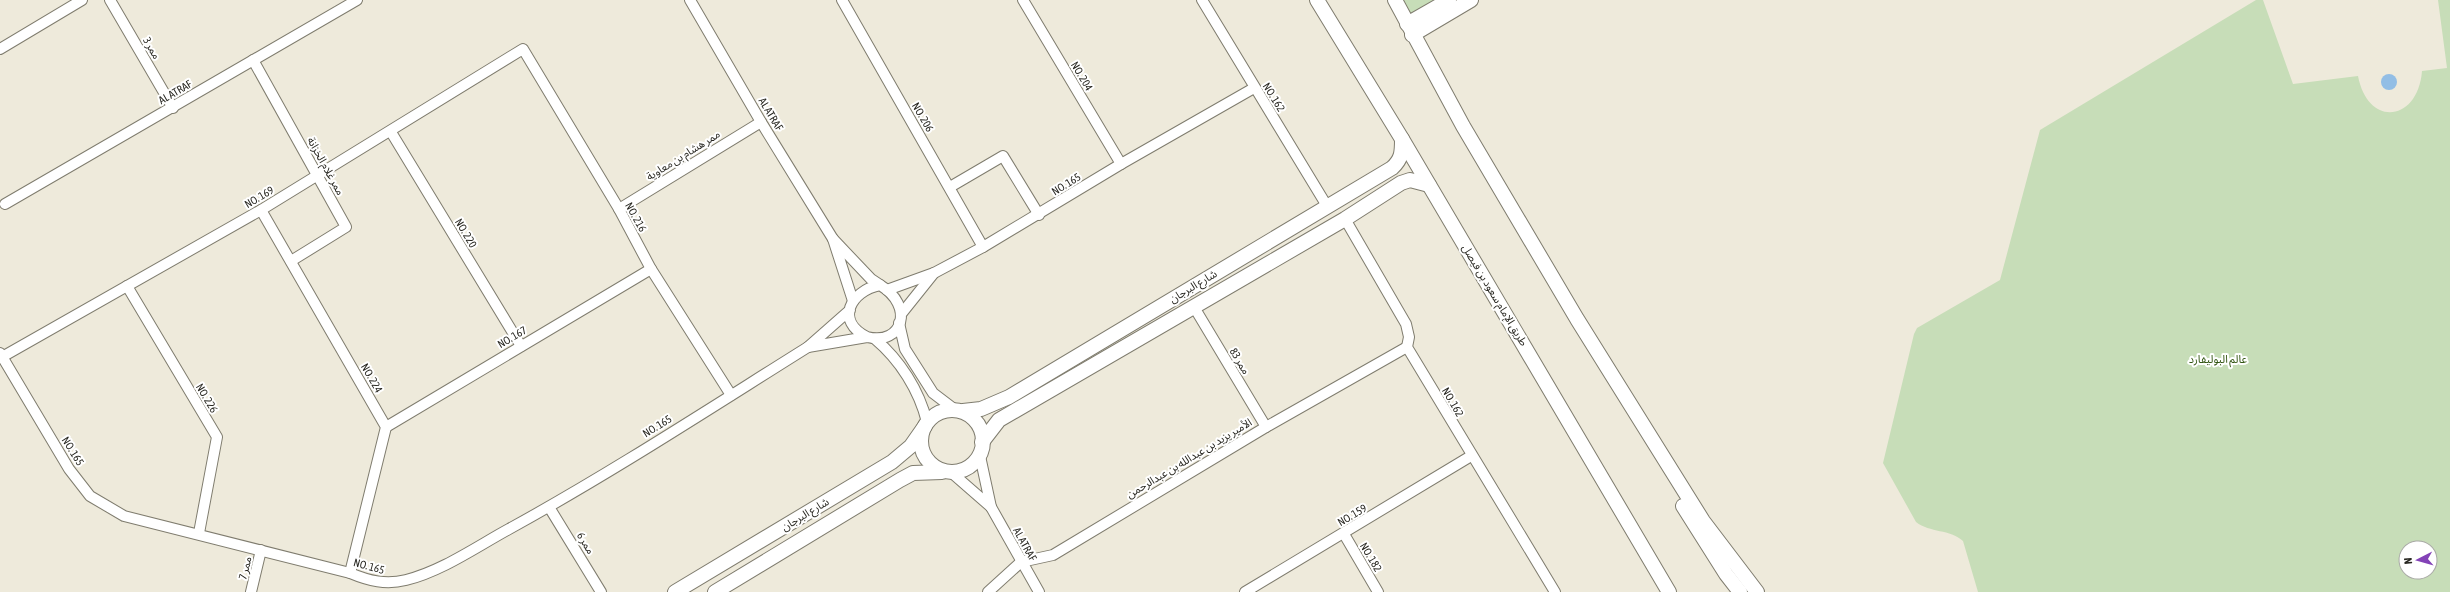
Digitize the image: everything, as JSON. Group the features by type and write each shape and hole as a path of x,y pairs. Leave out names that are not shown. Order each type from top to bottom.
{"street":[{"path":"0,49 82,0"},
{"name":"ممر 3","path":"110,0 172,108"},
{"name":"AL ATRAF","path":"2,207 357,0"},
{"name":"AL ATRAF","path":"690,0 761,122 833,239 871,279 884,288"},
{"name":"NO. 206","path":"842,0 950,186 983,247"},
{"name":"NO. 204","path":"1023,0 1121,164"},
{"name":"NO. 162","path":"1202,0 1327,206"},
{"path":"1395,0 1463,126 1577,319 1703,521 1750,590"},
{"path":"1410,29 1449,0"},
{"path":"1410,29 1471,0"},
{"name":"طريق الإمام سعود بن فيصل","path":"1320,2 1669,592"},
{"name":"NO. 169","path":"1,355 261,210 316,175 391,132 523,49"},
{"name":"NO. 216","path":"523,49 619,210 651,269 731,395"},
{"name":"ممر غلام الخزانة","path":"253,60 346,227 291,261"},
{"name":"NO. 165","path":"900,318 934,273 1039,215 1121,164 1254,88"},
{"name":"ممر هشام بن معاوية","path":"619,210 761,122"},
{"name":"NO. 220","path":"391,132 521,346"},
{"name":"شارع البرجان","path":"675,592 892,462 911,446 930,416 938,411 982,409 1009,397 1392,168 1399,162 1402,154 1402,139"},
{"path":"950,186 1003,156 1039,215"},
{"name":"شارع البرجان","path":"982,442 999,420 1346,219 1401,183 1410,180 1429,185"},
{"name":"NO. 224","path":"261,210 386,427"},
{"name":"NO. 162","path":"1346,219 1406,324 1409,337 1407,347 1471,456 1555,592"},
{"name":"AL ATRAF","path":"833,239 851,305"},
{"name":"NO. 167","path":"386,427 651,269"},
{"path":"808,347 851,305 863,290 884,288 934,273"},
{"name":"NO. 226","path":"127,286 217,437 199,533"},
{"path":"884,288 899,301 905,349 934,393 959,410"},
{"path":"851,305 853,327 893,354 920,400 926,424 921,443 923,453 929,463 947,472 991,507"},
{"name":"ممر 83","path":"1194,307 1266,427"},
{"path":"808,347 871,338 892,333 900,318"},
{"name":"NO. 165","path":"1,355 69,469 90,496 124,516 199,533 350,573 366,580 386,583 406,580 442,566 549,507 808,347"},
{"name":"الأمير يزيد بن عبدالله بن عبدالرحمن","path":"988,592 1021,562 1053,555 1266,427 1407,347"},
{"name":"شارع البرجان","path":"715,592 907,477 925,472 947,472 973,465 980,456 982,442 977,422 959,410"},
{"path":"350,573 386,427"},
{"path":"980,456 991,507"},
{"name":"NO. 159","path":"1245,592 1344,534 1471,456"},
{"name":"ممر 6","path":"549,507 601,592"},
{"name":"AL ATRAF","path":"991,507 1039,592"},
{"name":"NO. 182","path":"1344,534 1378,592"},
{"name":"ممر 7","path":"251,592 261,550"}],"green space":[{"path":"1400,0 1436,0 1409,16"},
{"name":"عالم البوليفارد","path":"2256,0 2263,0 2293,84 2358,76 2363,93 2372,104 2382,111 2392,112 2403,109 2412,101 2419,88 2422,71 2447,68 2438,0 2450,0 2450,592 1978,592 1963,541 1958,537 1927,528 1916,522 1883,463 1914,334 1917,328 2000,280 2040,130"}],"water":[{"path":"2386,74 2392,74 2397,79 2395,88 2392,90 2386,90 2381,85 2381,79"}]}
